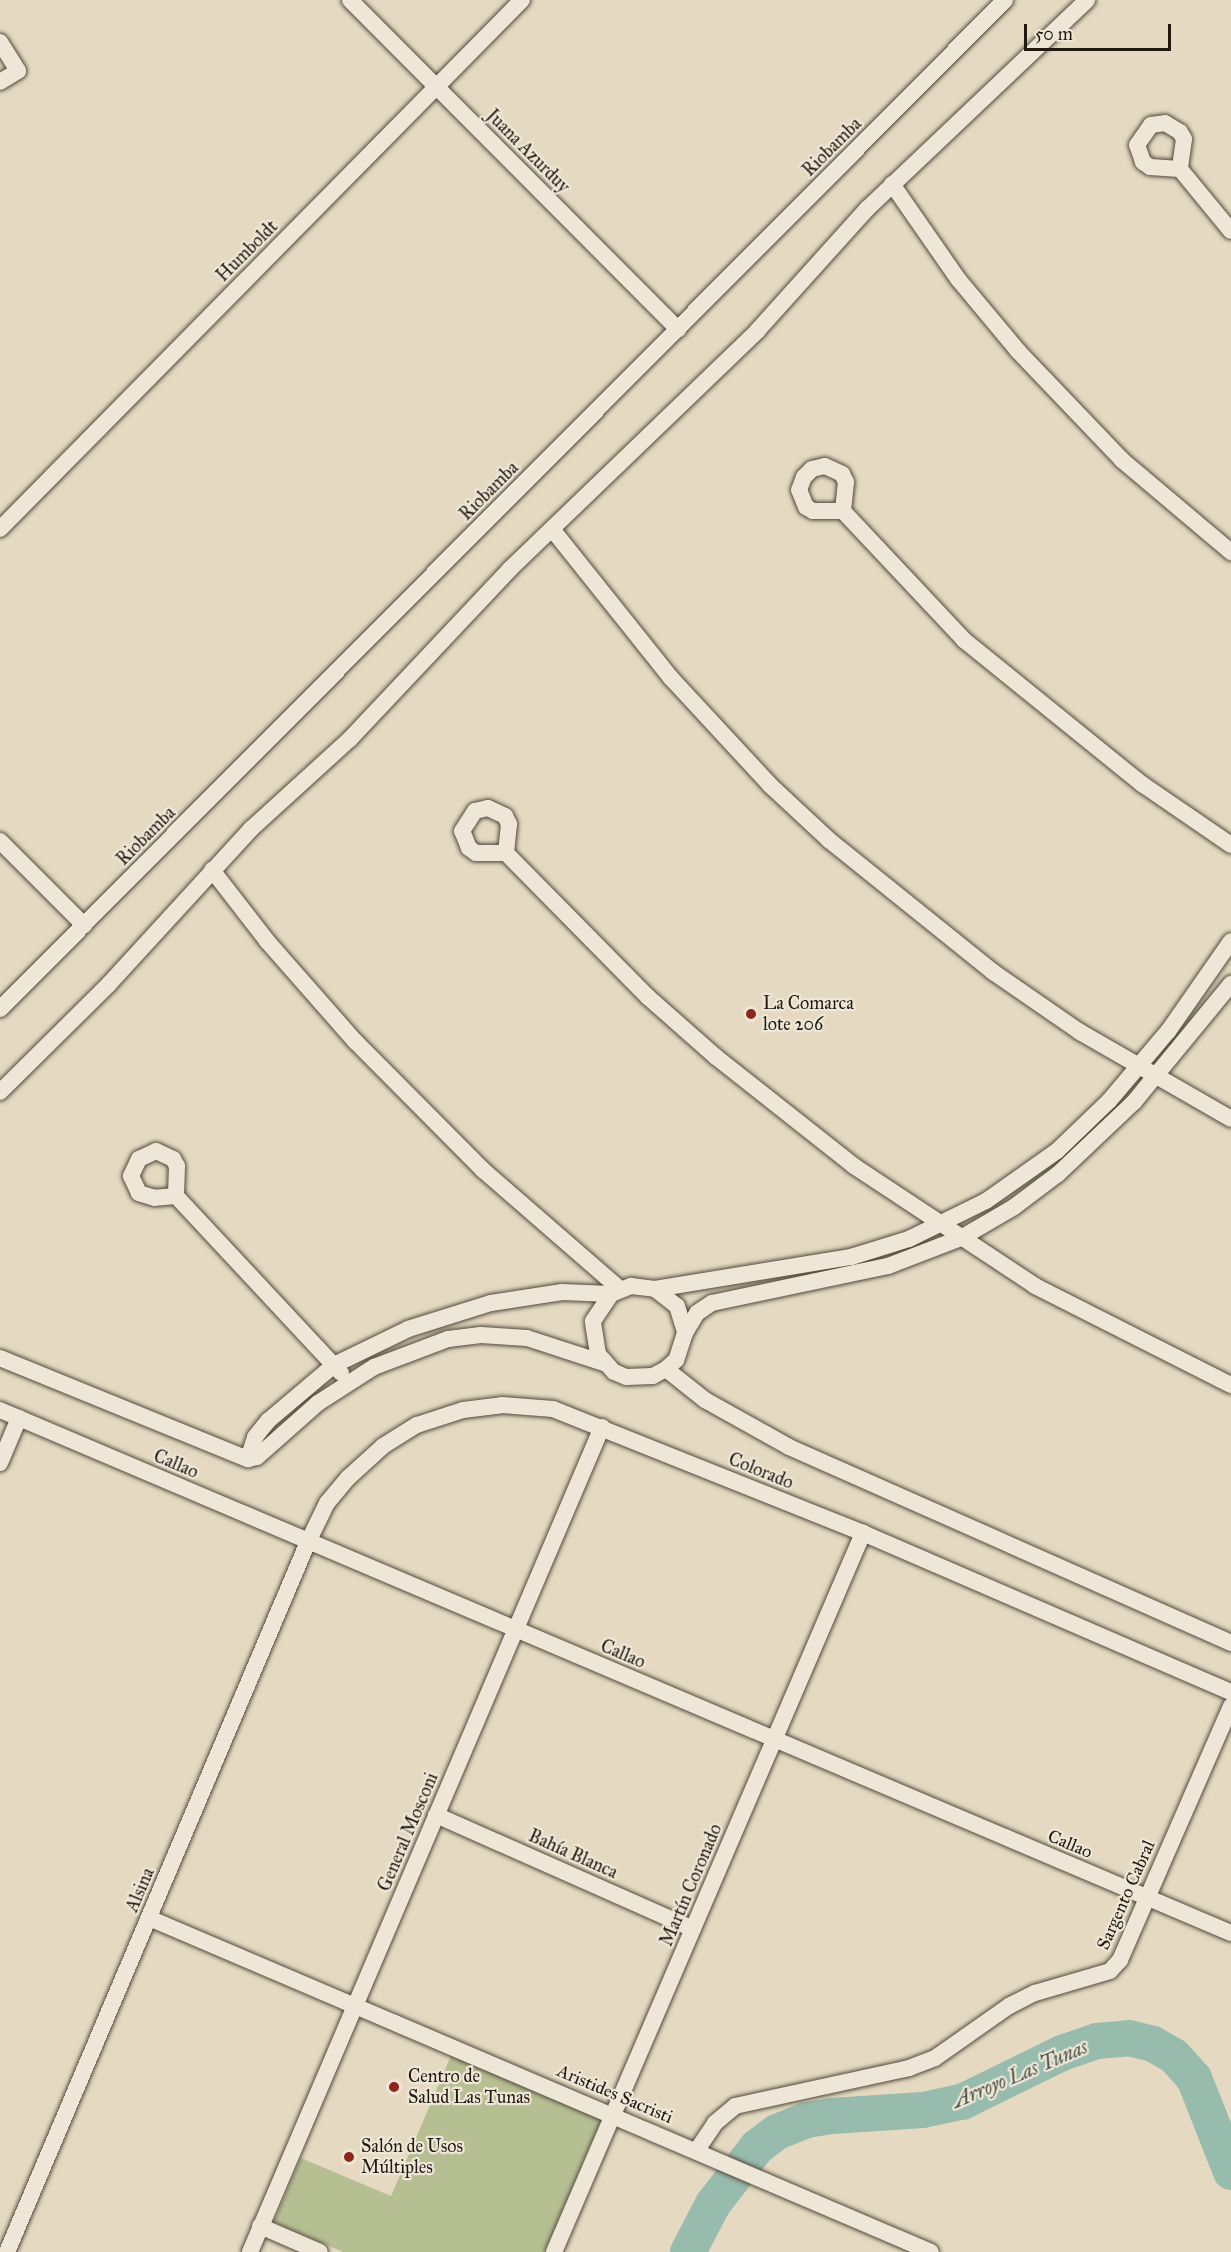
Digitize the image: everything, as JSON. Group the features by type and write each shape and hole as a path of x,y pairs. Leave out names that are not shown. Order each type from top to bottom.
{"street":[{"name":"Juana Azurduy","path":"350,0 678,329"},
{"name":"Humboldt","path":"0,529 522,0"},
{"name":"Riobamba","path":"0,1009 1005,0"},
{"path":"0,1092 110,984 212,870 350,739 552,529 703,386 892,184 1087,0"},
{"path":"0,42 18,71 0,82"},
{"path":"1180,169 1231,231"},
{"path":"892,184 958,279 1018,351 1122,460 1231,552"},
{"path":"843,512 964,640 1142,784 1231,845"},
{"path":"552,529 670,678 770,785 829,840 993,972 1080,1032 1231,1119"},
{"path":"0,841 84,925"},
{"path":"506,853 608,958 716,1057 854,1166 939,1226 1035,1286 1231,1385"},
{"path":"212,870 267,941 355,1041 483,1170 616,1292"},
{"path":"248,1459 255,1437 268,1420 334,1365 408,1329 456,1312 562,1292 616,1292 643,1286 655,1288 851,1257 939,1226 986,1201 1057,1151 1140,1066 1231,941"},
{"path":"0,1358 248,1459 257,1456 318,1403 349,1382 408,1351 448,1339 481,1335 527,1338 604,1364 626,1377 639,1378 666,1369 676,1360 685,1334 697,1314 712,1303 859,1274 961,1238 1014,1207 1058,1174 1158,1078 1231,984"},
{"path":"176,1196 349,1382"},
{"path":"655,1288 677,1306 685,1334"},
{"path":"604,1364 593,1344 593,1321 616,1292"},
{"path":"666,1369 705,1400 789,1447 1231,1643"},
{"name":"Colorado","path":"308,1542 327,1503 348,1478 383,1446 417,1425 463,1410 524,1404 553,1409 602,1427 863,1533 1231,1692"},
{"name":"Callao","path":"0,1410 1231,1933"},
{"path":"0,1463 19,1418"},
{"name":"General Mosconi","path":"250,2252 602,1427"},
{"name":"Martín Coronado","path":"554,2252 863,1533"},
{"name":"Alsina","path":"7,2252 308,1542"},
{"name":"Sargento Cabral","path":"697,2150 715,2123 735,2106 909,2068 934,2058 1009,2006 1035,1993 1110,1971 1120,1960 1231,1706"},
{"name":"Bahía Blanca","path":"436,1815 693,1929"},
{"name":"Aristides Sacristi","path":"149,1918 614,2114 924,2250"},
{"path":"260,2226 320,2252"}],"green space":[{"path":"451,2056 601,2120 544,2252 343,2252 274,2222 301,2158 391,2196"}],"waterway":[{"name":"Arroyo Las Tunas","path":"688,2252 713,2204 757,2147 777,2132 807,2120 832,2116 923,2110 962,2102 1062,2053 1097,2041 1129,2038 1153,2044 1174,2056 1194,2078 1231,2172"}],"place":[{"name":"La Comarca lote 206","path":"751,1014"},
{"name":"Centro de Salud Las Tunas","path":"394,2087"},
{"name":"Salón de Usos Múltiples","path":"349,2157"}]}
